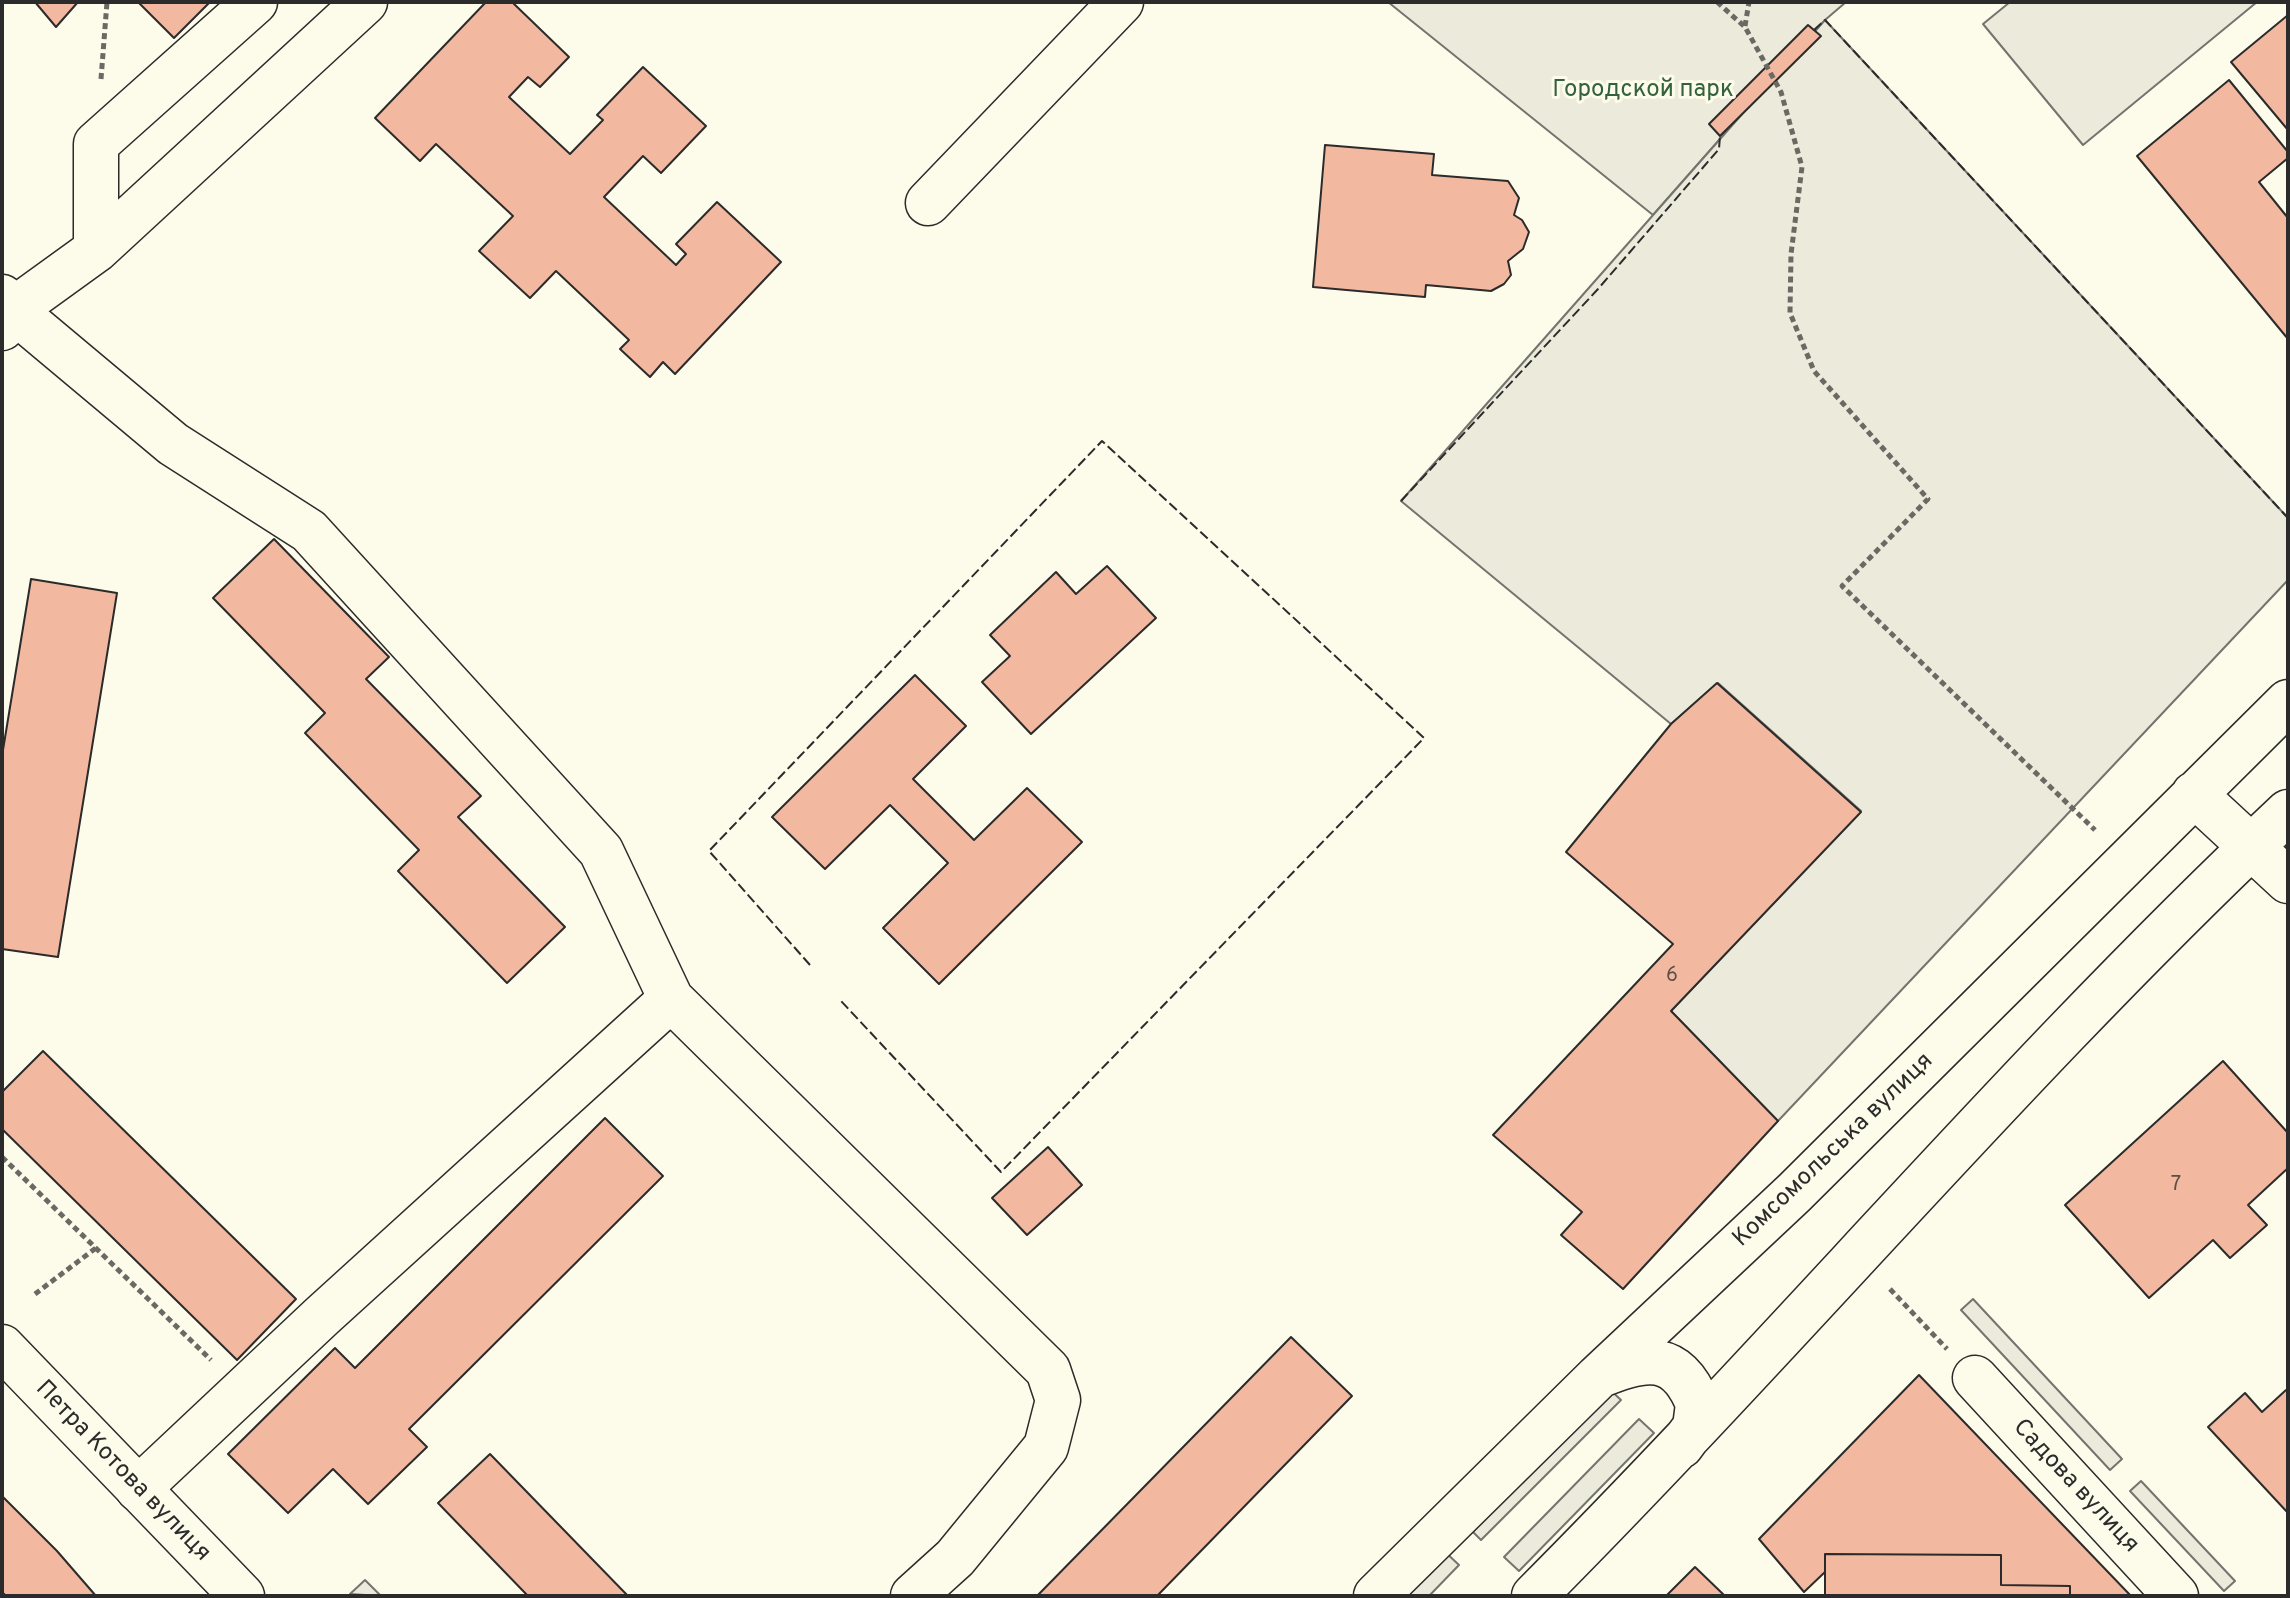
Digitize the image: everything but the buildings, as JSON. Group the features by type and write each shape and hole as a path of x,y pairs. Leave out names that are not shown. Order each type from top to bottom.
{"main road":[{"path":"96,250 96,144 255,2"},
{"path":"365,2 96,250 6,311 173,444 309,531 601,851 671,999 1048,1370 1058,1400 1046,1447 955,1558 913,1596"},
{"path":"928,203 1121,2"},
{"name":"Комсомольська вулиця","path":"1376,1596 1598,1377 1794,1193 2288,702"},
{"path":"2194,794 2288,881"},
{"path":"1534,1596 1675,1454 2060,1042 2288,812"},
{"path":"138,1489 671,999"},
{"name":"Петра Котова вулиця","path":"2,1347 242,1596"},
{"path":"1598,1377 1632,1362 1656,1360 1677,1373 1693,1392 1698,1404 1695,1427 1675,1454"},
{"name":"Садова вулиця","path":"1975,1378 2176,1596"}],"path":[{"path":"96,144 107,2"},
{"path":"1717,2 1745,27 1781,92 1802,167 1791,254 1790,313 1814,371 1928,499 1842,586 2095,830"},
{"path":"1745,27 1749,2"},
{"path":"2,1157 244,1392"},
{"path":"35,1294 96,1248"},
{"path":"1890,1289 1975,1378"}],"green space":[{"name":"Городской парк","path":"1388,2 1846,2 1825,20 1653,215"},
{"path":"2010,2 2257,2 2083,145 1983,24"},
{"path":"1973,1299 2122,1459 2110,1470 1961,1310"},
{"path":"1606,1386 1621,1400 1481,1540 1466,1525"},
{"path":"1639,1419 1654,1433 1519,1571 1504,1557"},
{"path":"2141,1481 2235,1581 2224,1591 2130,1491"},
{"path":"1443,1550 1459,1565 1429,1596 1398,1596"},
{"path":"365,1580 381,1596 350,1594"}],"shaded area":[{"path":"1825,20 2288,518 2288,580 1778,1121 1671,1011 1861,811 1718,683 1671,724 1401,501"}],"fence":[{"path":"1814,30 1825,20 2288,518"},
{"path":"1401,501 1598,289 1719,149 1720,136"},
{"path":"810,965 709,851 1102,441 1424,738 1001,1172 841,1001"}]}
